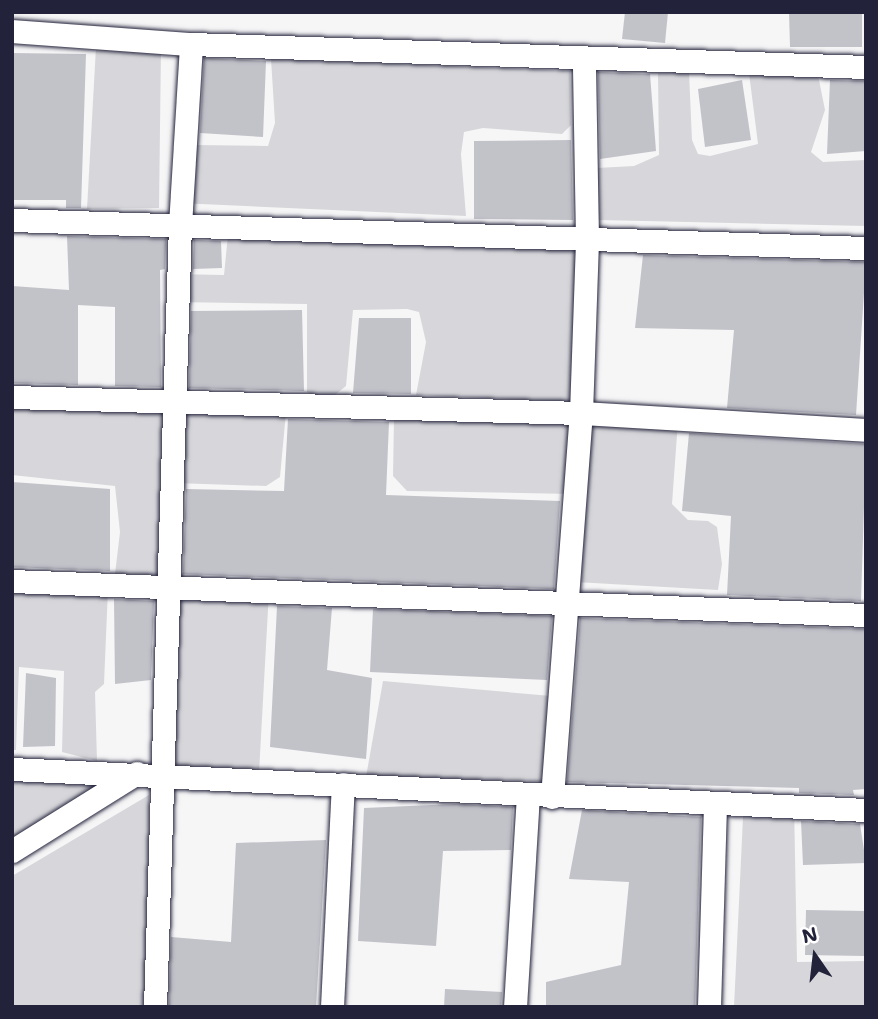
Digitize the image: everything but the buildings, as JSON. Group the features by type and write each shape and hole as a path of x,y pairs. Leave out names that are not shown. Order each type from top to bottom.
{"street":[{"path":"12,30 191,44 866,67"},
{"path":"155,1007 180,225 191,44"},
{"path":"552,797 563,604 580,413 587,239 584,59"},
{"path":"12,220 866,248"},
{"path":"12,397 580,413 866,430"},
{"path":"12,581 866,615"},
{"path":"12,769 162,774 715,806 866,810"},
{"path":"12,851 138,773"},
{"path":"332,1007 342,784"},
{"path":"515,1007 528,796"},
{"path":"709,1007 715,806"}],"shaded area":[{"path":"96,47 161,48 159,208 87,209"},
{"path":"271,59 570,71 571,125 562,134 483,128 464,132 461,154 466,216 179,203 195,145 268,146 275,123"},
{"path":"689,72 692,140 698,154 710,156 758,144 749,73 818,75 825,110 811,152 823,162 866,160 866,226 598,220 597,168 634,166 659,155 658,73"},
{"path":"229,225 583,233 579,402 416,395 426,342 419,312 407,309 353,310 346,386 331,398 317,398 307,392 307,304 173,302 172,274 224,275"},
{"path":"12,402 168,407 166,575 115,574 120,532 115,486 12,475"},
{"path":"177,406 286,412 280,477 266,486 174,483"},
{"path":"577,413 572,494 407,491 393,476 394,418"},
{"path":"589,415 678,421 672,504 688,520 708,521 717,527 722,564 718,590 575,582"},
{"path":"12,584 108,589 104,684 95,692 97,761 62,752 64,671 19,667 16,750 12,750"},
{"path":"176,587 269,591 259,773 171,769"},
{"path":"383,681 551,696 547,781 366,777"},
{"path":"12,767 131,778 12,840"},
{"path":"149,795 149,1007 12,1007 12,876"},
{"path":"744,796 794,802 797,962 866,961 866,1007 734,1007"}]}
